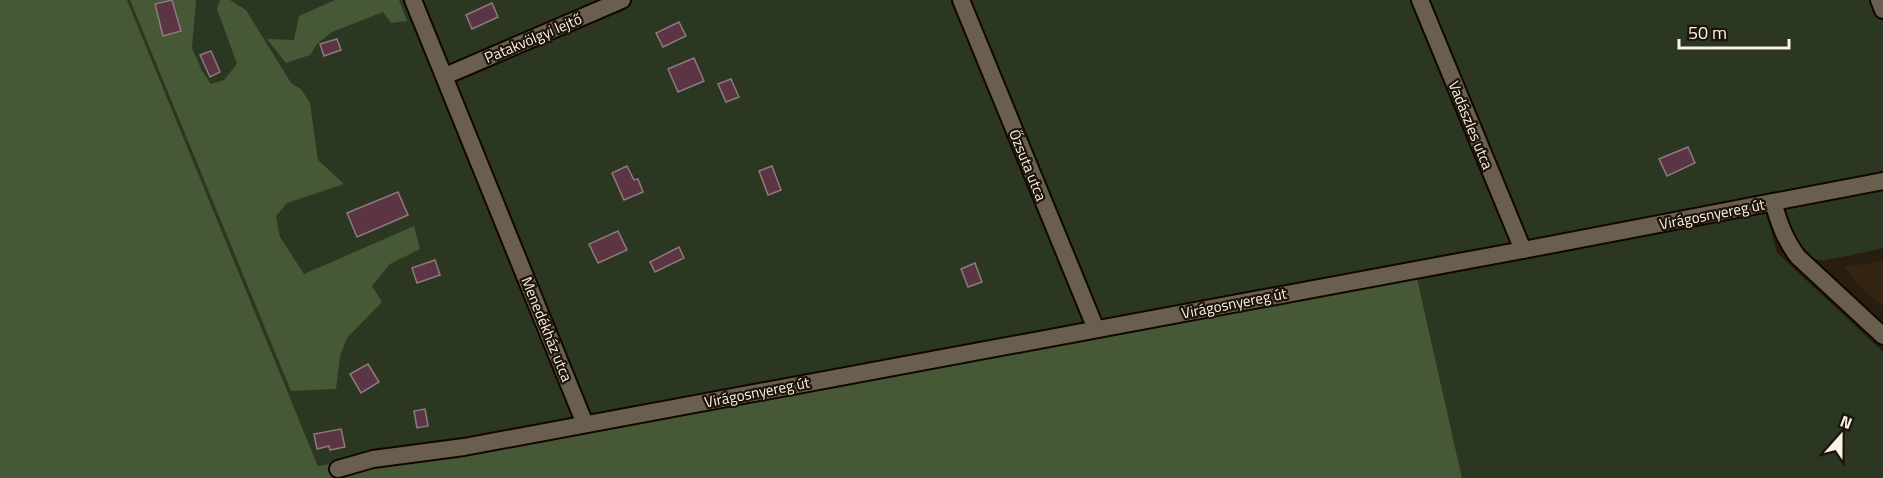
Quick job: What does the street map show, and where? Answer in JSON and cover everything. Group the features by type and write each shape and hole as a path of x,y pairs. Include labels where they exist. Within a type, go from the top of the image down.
{"street":[{"name":"Menedékház utca","path":"413,0 585,424"},
{"name":"Patakvölgyi lejtő","path":"445,76 621,0"},
{"name":"Őzsuta utca","path":"961,0 1096,329"},
{"name":"Vadászles utca","path":"1420,0 1523,250"},
{"path":"1879,0 1883,10"},
{"name":"Virágosnyereg út","path":"585,424 1883,181"},
{"path":"1773,202 1781,229 1798,256 1883,336"},
{"path":"338,469 374,459 464,447 585,424"}],"shaded area":[{"path":"1883,261 1883,307 1857,283 1844,267"}],"green space":[{"path":"0,0 127,0 318,466 1415,269 1462,478 0,478"},
{"path":"127,0 1883,0 1883,172 1761,195 1777,253 1883,352 1883,478 1462,478 1415,269 318,466"},
{"path":"130,0 196,0 192,48 202,71 211,84 224,80 237,64 217,9 220,0 230,0 246,10 291,83 301,89 310,103 318,160 344,184 287,203 276,216 280,237 304,274 414,226 420,249 390,264 372,286 382,302 347,338 340,356 336,389 291,391"},
{"path":"335,0 399,0 407,21 391,23 383,12 332,32 317,44 310,55 286,63 267,39 294,40 299,16"},
{"path":"1883,185 1883,248 1819,260 1812,258 1800,248 1783,214 1787,207"}],"building":[{"path":"172,0 181,31 163,36 155,4"},
{"path":"492,3 498,17 472,29 466,15"},
{"path":"679,22 686,36 663,47 656,33"},
{"path":"337,39 341,50 324,56 320,44"},
{"path":"211,51 220,72 210,77 200,55"},
{"path":"694,58 704,81 678,92 668,69"},
{"path":"731,79 739,97 726,102 718,84"},
{"path":"1688,147 1695,163 1667,176 1659,159"},
{"path":"627,166 634,180 638,179 643,192 624,200 612,173"},
{"path":"772,166 781,190 768,195 759,171"},
{"path":"398,192 408,215 357,237 347,213"},
{"path":"618,231 627,250 598,263 589,244"},
{"path":"679,247 684,258 655,272 650,262"},
{"path":"435,260 440,275 417,283 412,268"},
{"path":"975,263 982,282 968,287 961,269"},
{"path":"368,364 379,382 361,393 350,374"},
{"path":"425,409 428,426 417,428 414,411"},
{"path":"341,429 345,447 330,450 329,446 317,449 314,434"}]}
